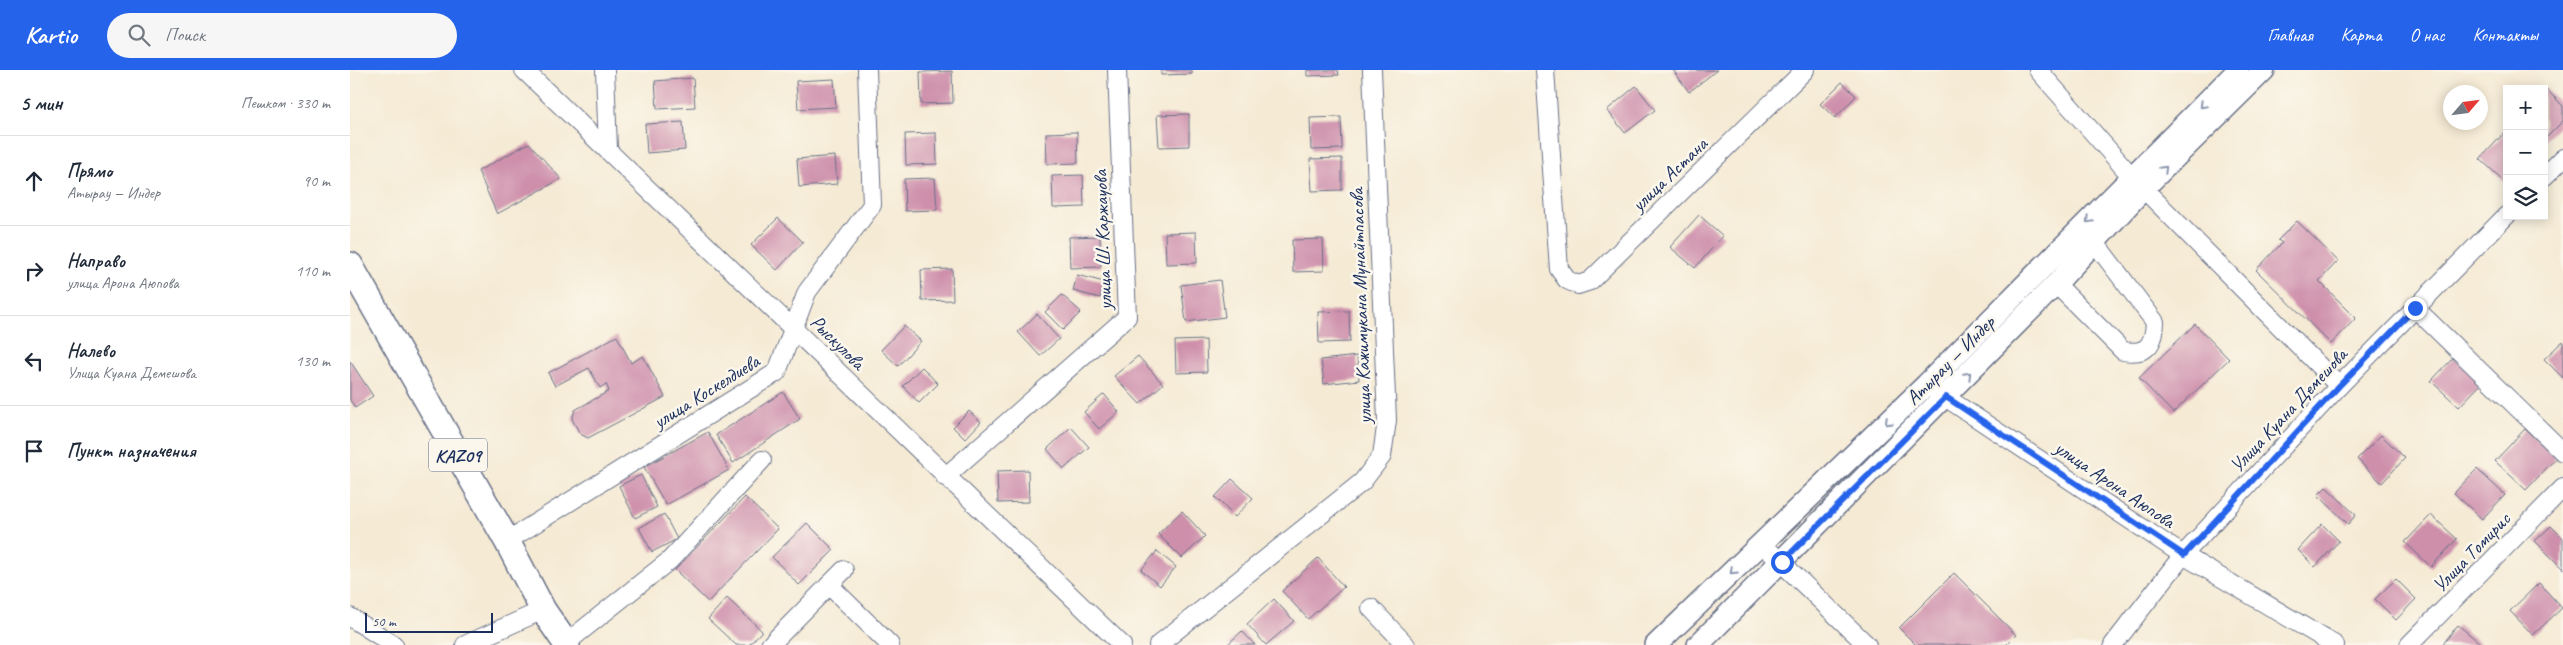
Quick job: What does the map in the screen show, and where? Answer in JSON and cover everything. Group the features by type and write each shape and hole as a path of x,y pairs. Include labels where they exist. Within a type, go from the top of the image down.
{"highway":[{"name":"KAZ09","path":"350,266 507,542 543,610 566,644"}],"main road":[{"name":"Атырау — Индер","path":"1698,645 2096,244 2138,183 2238,70"},
{"name":"Атырау — Индер","path":"1656,645 1926,384 2138,183 2264,70"}],"street":[{"name":"Рыскулова","path":"524,70 793,327 945,477 1122,645"},
{"path":"605,70 608,150"},
{"name":"улица Коскелдиева","path":"507,542 777,372 807,292 872,205 867,70"},
{"name":"улица Ш. Каржауова","path":"945,477 1127,317 1117,70"},
{"name":"улица Кажимукана Мунайтпасова","path":"1158,645 1362,482 1382,456 1387,420 1372,70"},
{"name":"улица Астана","path":"1546,70 1559,269 1567,280 1578,285 1590,281 1805,70"},
{"path":"2038,70 2138,183 2339,386"},
{"path":"2546,175 2563,158"},
{"name":"Улица Куана Демешова","path":"2113,645 2184,555 2339,386 2503,219"},
{"path":"2056,284 2123,351 2135,353 2147,347 2154,338 2155,322 2096,244"},
{"path":"2415,308 2563,452"},
{"name":"улица Арона Аюпова","path":"1926,384 2184,555 2335,645"},
{"path":"566,644 670,560 762,460"},
{"name":"Улица Томирис","path":"2409,645 2563,488"},
{"path":"1762,542 1867,645"},
{"path":"770,645 844,570"},
{"path":"829,585 890,645"},
{"path":"1371,608 1406,645"},
{"path":"465,645 543,610"},
{"path":"350,616 394,645"}],"building":[{"path":"1161,70 1192,70 1192,74 1161,75"},
{"path":"1307,70 1338,70 1339,75 1307,76"},
{"path":"1673,70 1717,70 1689,92"},
{"path":"952,71 953,103 921,104 920,72"},
{"path":"693,78 695,107 657,109 655,81"},
{"path":"834,79 836,107 798,109 796,81"},
{"path":"1842,82 1856,96 1835,118 1820,104"},
{"path":"1636,86 1655,110 1625,133 1607,110"},
{"path":"2548,91 2563,106 2563,121 2548,136"},
{"path":"1189,114 1189,146 1159,147 1157,115"},
{"path":"1341,117 1342,149 1311,150 1310,118"},
{"path":"683,122 685,150 647,153 645,124"},
{"path":"1077,132 1078,163 1047,164 1046,133"},
{"path":"936,133 937,164 906,165 905,134"},
{"path":"2503,134 2503,180 2480,159"},
{"path":"529,143 561,179 497,214 478,171"},
{"path":"835,156 837,184 799,187 797,159"},
{"path":"1342,158 1342,190 1312,191 1310,159"},
{"path":"1083,175 1084,207 1053,208 1052,176"},
{"path":"935,178 937,210 905,211 904,179"},
{"path":"1699,215 1723,236 1695,268 1670,247"},
{"path":"778,218 803,242 777,270 751,245"},
{"path":"2297,221 2338,261 2319,281 2356,318 2331,344 2256,270 2282,243 2278,240"},
{"path":"1196,232 1197,263 1166,264 1165,233"},
{"path":"1100,236 1101,267 1070,268 1069,237"},
{"path":"1323,239 1324,271 1293,272 1292,240"},
{"path":"952,269 953,300 922,301 921,270"},
{"path":"1077,275 1104,282 1100,298 1073,291"},
{"path":"1220,280 1225,317 1186,322 1181,285"},
{"path":"1062,295 1081,312 1063,330 1045,312"},
{"path":"1349,311 1350,342 1319,343 1318,312"},
{"path":"1037,314 1059,339 1040,356 1018,332"},
{"path":"2195,324 2229,359 2173,413 2139,378"},
{"path":"904,326 921,341 898,366 881,350"},
{"path":"617,336 631,363 643,356 665,397 588,438 580,434 572,419 575,410 609,391 606,384 600,388 589,368 555,386 548,373"},
{"path":"1206,340 1207,372 1176,373 1175,341"},
{"path":"2563,341 2563,378 2544,359"},
{"path":"1138,356 1163,384 1140,404 1114,376"},
{"path":"1357,356 1359,380 1324,384 1321,360"},
{"path":"2454,357 2482,383 2459,407 2431,381"},
{"path":"350,361 373,396 355,408 350,400"},
{"path":"922,367 938,384 919,403 903,386"},
{"path":"783,392 800,419 733,463 716,435"},
{"path":"1104,394 1119,412 1099,429 1084,412"},
{"path":"969,411 981,422 965,439 953,427"},
{"path":"1071,427 1089,447 1064,469 1047,449"},
{"path":"2525,429 2556,458 2526,490 2495,461"},
{"path":"708,432 729,470 666,505 644,467"},
{"path":"2381,435 2405,458 2382,483 2357,459"},
{"path":"2477,469 2505,495 2482,519 2454,493"},
{"path":"1028,470 1029,502 998,503 997,471"},
{"path":"641,475 657,507 635,518 619,486"},
{"path":"1232,479 1253,498 1235,517 1215,497"},
{"path":"2326,487 2356,515 2348,524 2318,495"},
{"path":"745,497 778,529 708,602 675,570"},
{"path":"1182,511 1205,536 1182,558 1158,534"},
{"path":"664,514 677,539 652,552 639,528"},
{"path":"2431,515 2457,539 2431,567 2405,542"},
{"path":"807,523 834,550 799,585 772,557"},
{"path":"2322,524 2339,541 2315,567 2298,550"},
{"path":"2551,526 2563,538 2563,569 2535,541"},
{"path":"1157,551 1176,567 1160,586 1141,570"},
{"path":"1318,558 1344,587 1308,619 1282,591"},
{"path":"1954,573 2016,635 2006,645 1916,645 1899,628"},
{"path":"2396,579 2416,599 2396,620 2375,599"},
{"path":"2539,583 2562,608 2533,635 2510,611"},
{"path":"727,598 762,631 749,645 736,645 708,619"},
{"path":"1274,599 1294,621 1266,645 1247,624"},
{"path":"2458,625 2480,643 2479,645 2442,645"},
{"path":"1242,631 1255,645 1227,645"}],"route":[{"path":"1782,562 1946,397 2184,555 2339,386 2415,308"}]}
